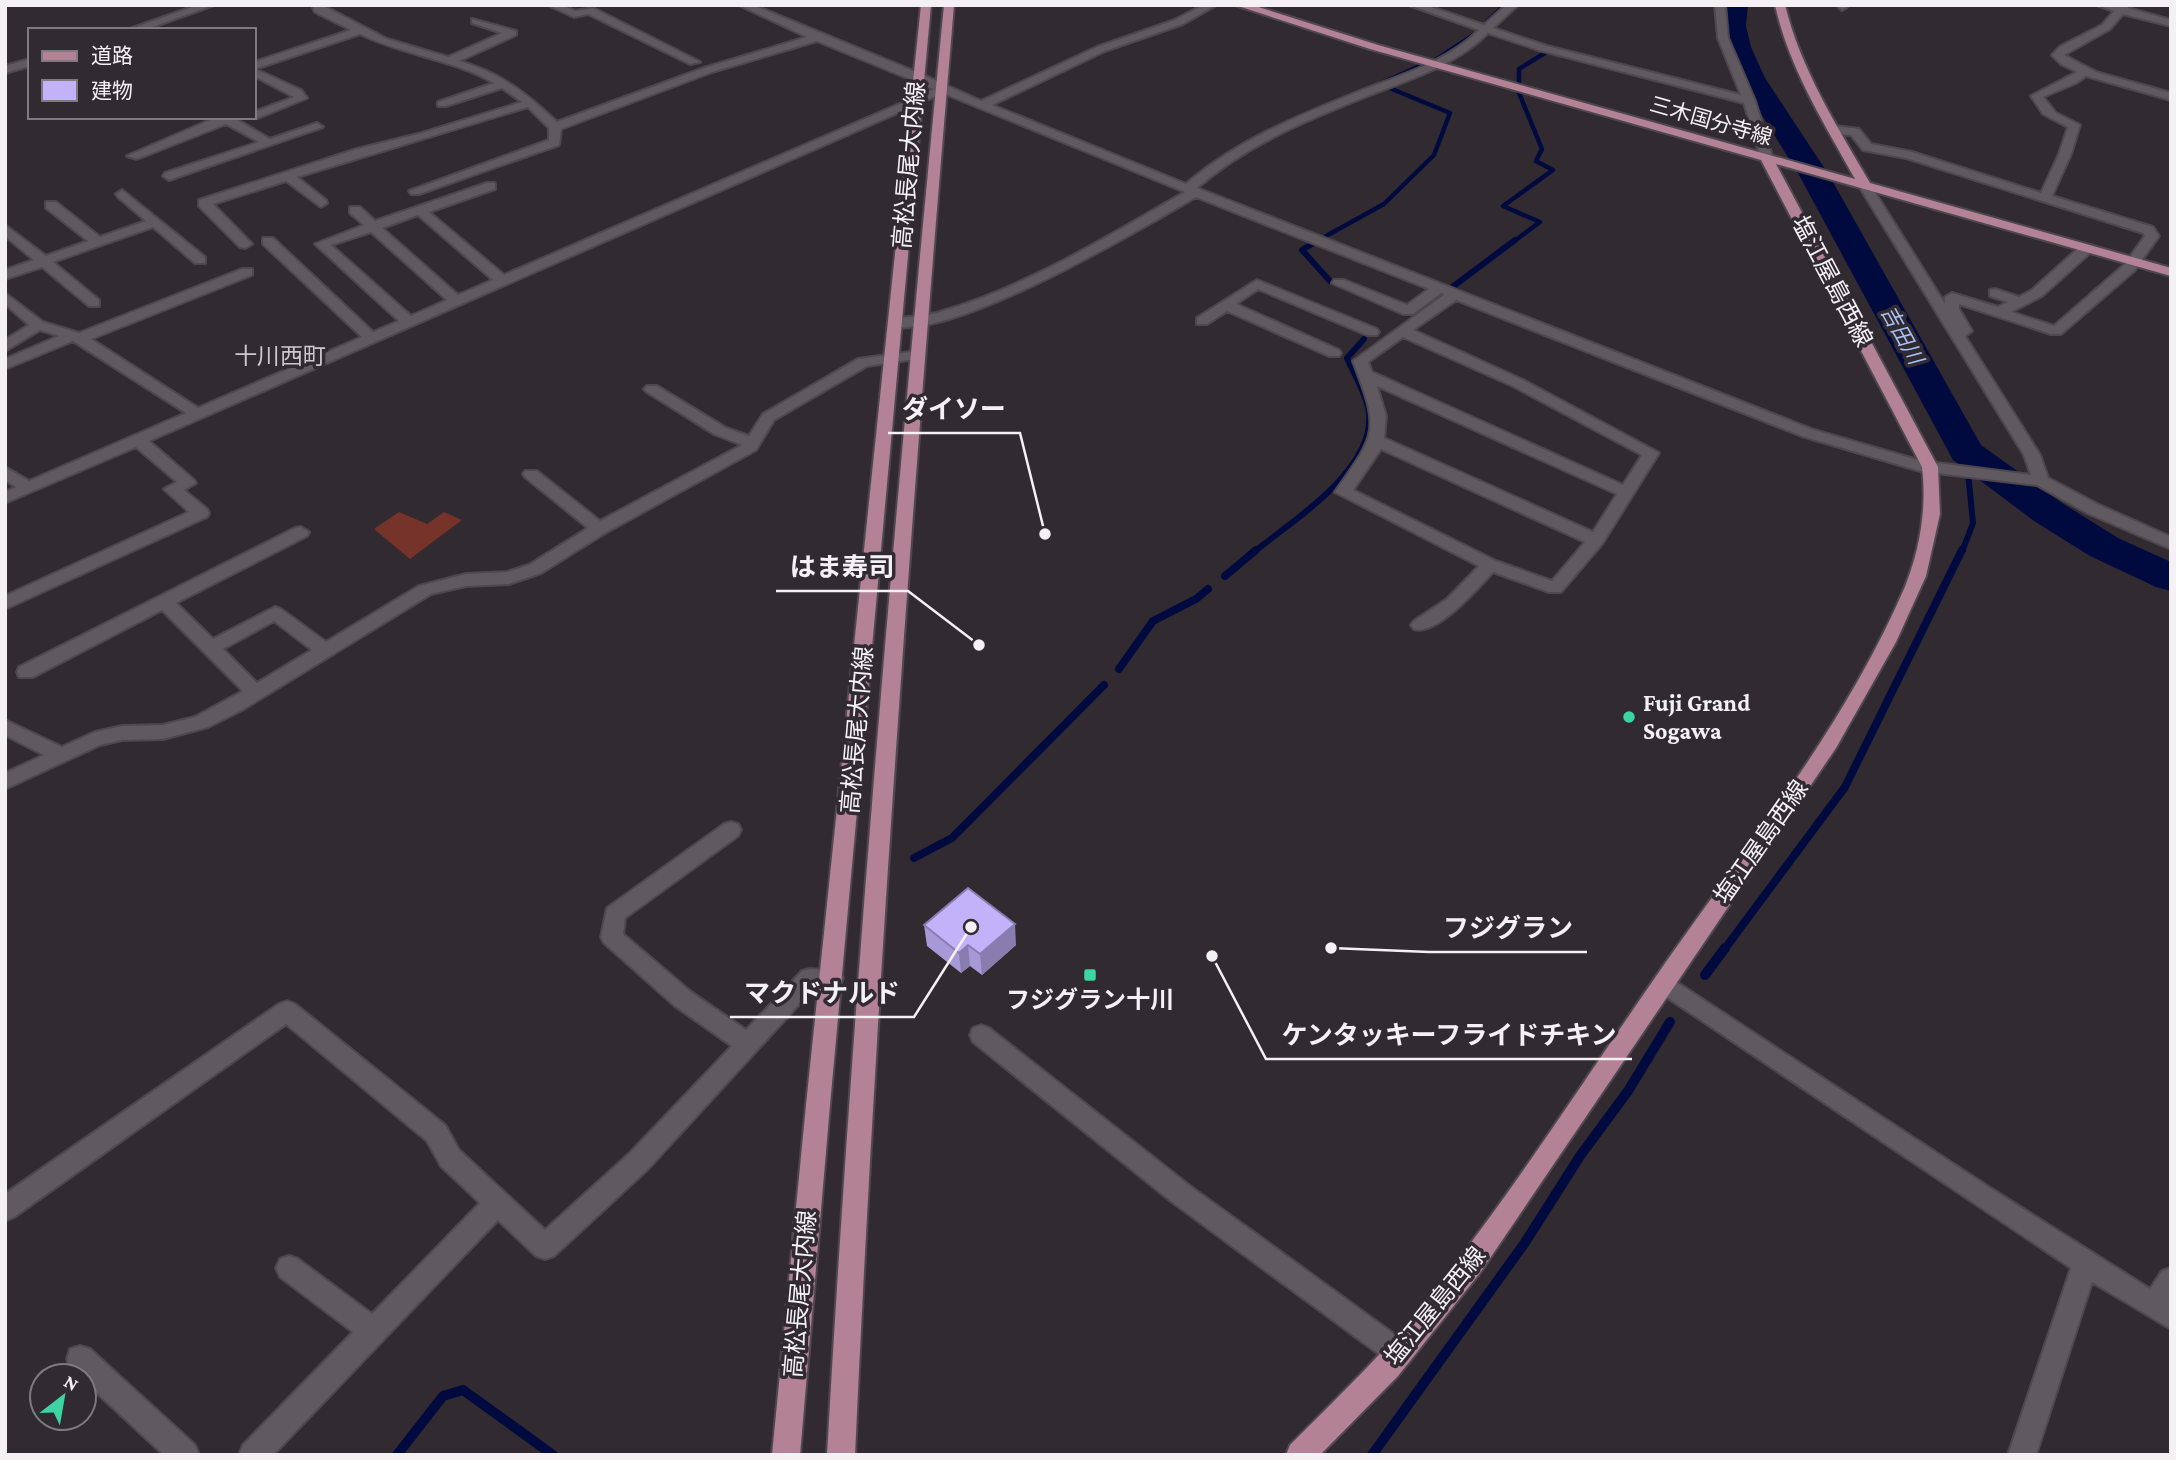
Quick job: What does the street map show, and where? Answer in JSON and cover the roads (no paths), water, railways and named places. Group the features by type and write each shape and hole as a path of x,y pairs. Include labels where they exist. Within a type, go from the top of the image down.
{"main road":[{"name":"高松長尾大内線","path":"841,1455 905,356 895,323 926,5"},
{"name":"高松長尾大内線","path":"786,1455 802,1264 832,978 905,356 920,322 949,5"},
{"name":"三木国分寺線","path":"1240,5 1435,64 2171,272"},
{"path":"1780,5 1790,42 1862,185"},
{"name":"塩江屋島西線","path":"1300,1455 1400,1354 1488,1241 1812,766 1877,662 1912,588 1927,544 1933,482 1939,468 1770,160"}],"street":[{"path":"138,28 209,5"},
{"path":"317,5 320,10 383,41 479,70 503,83 530,103 555,127 555,142 415,191"},
{"path":"553,5 575,15 589,10 694,62"},
{"path":"744,5 917,76 941,90 1040,127 1191,191 1817,437 1883,457 1939,468 2035,480 2171,544"},
{"path":"981,106 1101,49 1179,22 1211,5"},
{"path":"1414,5 1485,30 1749,101"},
{"path":"895,323 920,322 960,312 1078,260 1191,191 1208,170 1266,137 1460,52 1513,5"},
{"path":"1720,5 1723,38 1770,160"},
{"path":"2102,5 2122,8 2171,23"},
{"path":"2122,8 2106,27 2065,48 2058,55 2061,61 2171,97"},
{"path":"449,61 512,33 476,21"},
{"path":"256,65 361,30"},
{"path":"555,127 708,70 817,37"},
{"path":"5,70 28,63"},
{"path":"2045,198 2065,154 2074,125 2051,116 2037,96 2072,81 2085,71"},
{"path":"256,73 297,92 301,98 256,115"},
{"path":"442,104 503,83"},
{"path":"5,498 941,90"},
{"path":"245,244 204,203 530,103"},
{"path":"133,156 228,120 269,143"},
{"path":"169,176 317,127"},
{"path":"1835,130 1855,132 1867,147 1889,150 2148,230 2152,236 2129,268 2056,331 1952,297 1952,309 1965,331 1957,334"},
{"path":"288,176 321,203"},
{"path":"1862,185 2032,454 2035,480"},
{"path":"408,321 322,244 491,186"},
{"path":"122,194 200,260"},
{"path":"51,205 98,242"},
{"path":"355,210 456,300"},
{"path":"419,211 502,281"},
{"path":"5,275 155,222"},
{"path":"5,229 94,303"},
{"path":"268,241 371,338"},
{"path":"1999,312 2037,293 2087,248"},
{"path":"5,365 247,272"},
{"path":"1334,353 1343,320 1339,283"},
{"path":"1202,321 1256,284 1372,332"},
{"path":"1226,305 1343,320 1408,311 1438,288"},
{"path":"1995,293 2020,302"},
{"path":"1402,331 1518,383 1651,453 1597,540 1555,588 1490,565 1343,492 1365,465 1377,441 1380,421 1376,401 1360,361 1402,331 1455,294"},
{"path":"5,297 38,325 76,337 197,414"},
{"path":"5,347 38,325"},
{"path":"5,782 95,739 122,733 163,732 201,722 425,590 466,580 509,578 534,569 599,529 750,447 768,417 781,408 863,362 905,356"},
{"path":"1366,375 1628,493"},
{"path":"652,389 720,431 752,443"},
{"path":"5,603 201,513 172,489 188,483 138,440"},
{"path":"1377,441 1597,540"},
{"path":"5,472 28,488"},
{"path":"530,474 599,529"},
{"path":"26,672 301,532"},
{"path":"1420,625 1453,603 1490,565"},
{"path":"164,602 255,692"},
{"path":"211,648 275,612 324,650"},
{"path":"5,727 60,754"},
{"path":"731,830 615,914 611,937 683,999 748,1044"},
{"path":"5,1209 287,1011 436,1133 450,1158 544,1247 639,1161 810,978 832,978"},
{"path":"1664,983 2085,1265 2162,1311 2171,1280"},
{"path":"981,1035 1181,1194 1400,1354"},
{"path":"253,1455 497,1203"},
{"path":"2022,1455 2085,1265"},
{"path":"289,1268 373,1331"},
{"path":"80,1359 185,1455"}],"waterway":[{"path":"1487,22 1505,5"},
{"name":"吉田川","path":"1736,5 1733,26 1738,47 1752,78 1814,175 1966,452 2048,512 2104,547 2171,578"},
{"path":"1437,59 1475,34"},
{"path":"1519,84 1519,69 1548,51"},
{"path":"1379,84 1420,66"},
{"path":"1326,236 1384,204 1434,155 1450,113 1387,87"},
{"path":"1513,242 1540,222 1503,206 1553,170 1536,161 1542,149 1519,93"},
{"path":"1459,292 1451,288 1515,240"},
{"path":"1312,244 1302,250 1330,281"},
{"path":"1254,552 1328,492 1346,474 1359,454 1367,434 1369,413 1363,392 1347,358 1364,339"},
{"path":"1962,552 1973,523 1966,452"},
{"path":"1225,576 1256,550"},
{"path":"1724,950 1845,787 1962,550"},
{"path":"1119,669 1153,621 1196,599 1208,589"},
{"path":"914,858 952,838 1104,685"},
{"path":"1705,975 1725,948"},
{"path":"1372,1455 1524,1244 1580,1156 1628,1091 1670,1022"},
{"path":"397,1455 443,1396 463,1390 553,1455"}],"place":[{"name":"ダイソー","path":"1045,534"},
{"name":"はま寿司","path":"979,645"},
{"name":"Fuji Grand Sogawa","path":"1629,717"},
{"name":"マクドナルド","path":"971,927"},
{"name":"フジグラン","path":"1331,948"},
{"name":"ケンタッキーフライドチキン","path":"1212,956"},
{"name":"フジグラン十川","path":"1090,975"}],"district":[{"name":"十川西町","path":"280,356"}]}
